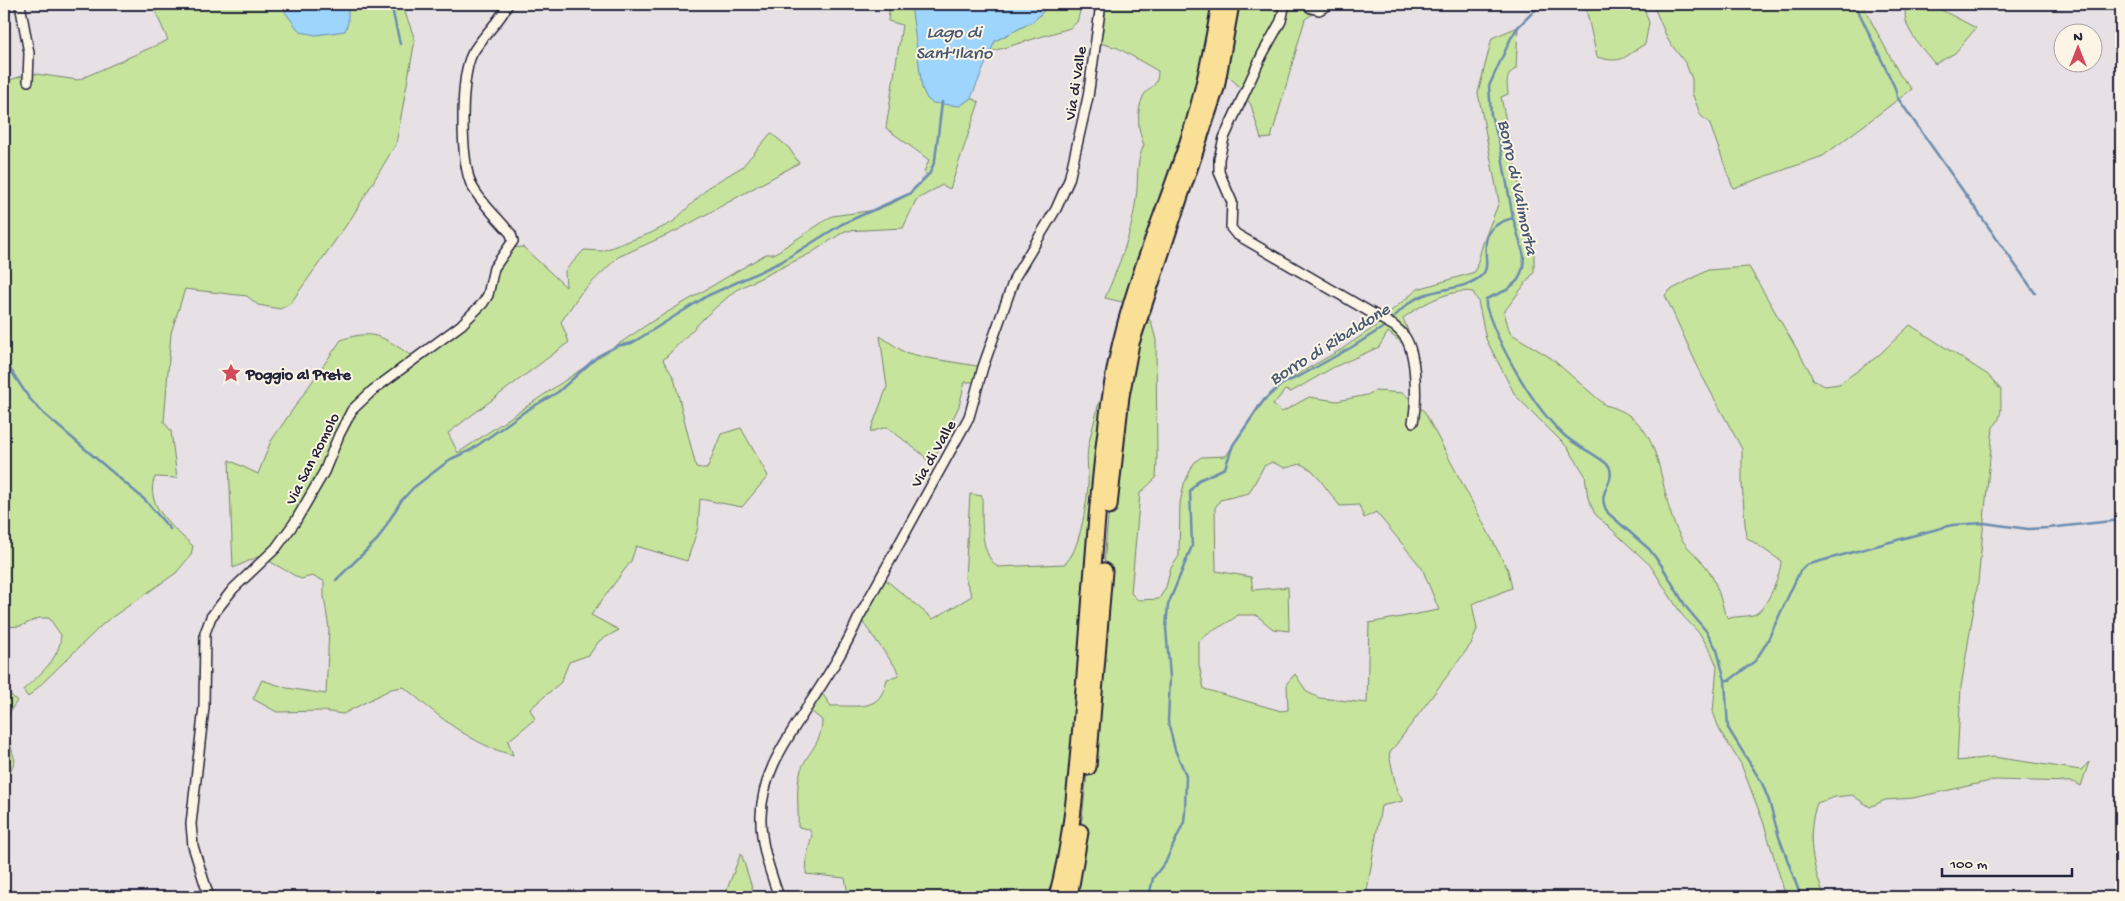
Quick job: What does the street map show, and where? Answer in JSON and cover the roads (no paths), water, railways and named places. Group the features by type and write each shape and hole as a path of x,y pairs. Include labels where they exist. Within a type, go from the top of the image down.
{"highway":[{"path":"1057,897 1073,816 1106,428 1116,364 1139,278 1188,142 1206,84 1220,4"},
{"path":"1069,897 1082,819 1094,710 1106,539 1127,364 1147,290 1216,88 1231,4"}],"street":[{"path":"20,4 29,54 28,81"},
{"name":"Via San Romolo","path":"209,897 193,846 191,824 204,707 205,633 212,617 233,589 276,548 295,522 324,472 352,410 373,390 461,325 483,303 488,295 494,268 513,241 511,234 473,187 466,169 463,133 467,69 472,54 508,4"},
{"name":"Via di Valle","path":"779,897 762,841 761,816 764,785 778,752 847,644 859,617 970,417 984,365 1016,277 1056,209 1069,180 1088,97 1101,4"},
{"path":"1285,4 1281,20 1236,111 1221,152 1219,172 1232,202 1231,228 1236,234 1389,322 1405,336 1413,360 1415,410 1413,422"},
{"path":"1306,4 1311,8 1319,10 1330,4"}],"water":[{"path":"288,4 348,4 348,23 345,31 316,35 300,32 285,12"},
{"name":"Lago di Sant'Ilario","path":"911,4 1050,4 1034,21 995,41 971,98 960,106 933,103 927,99 922,88"}],"waterway":[{"path":"391,4 400,44"},
{"name":"Borro di Valimorta","path":"1541,4 1518,27 1511,38 1489,86 1491,115 1500,145 1513,218 1524,256 1523,268 1518,280 1507,290 1486,299 1486,306 1499,339 1518,376 1541,410 1565,436 1609,466 1610,478 1603,499 1608,513 1649,549 1662,566 1686,607 1707,632 1717,650 1725,680 1728,728 1762,783 1801,897"},
{"path":"1855,4 1895,88 1897,97 2035,293"},
{"path":"336,580 378,539 401,501 413,488 451,459 471,450 524,412 558,392 598,356 617,346 632,343 707,296 781,262 842,224 909,194 930,173 935,160 942,102"},
{"name":"Borro di Ribaldone","path":"1390,321 1419,297 1469,283 1482,275 1486,262 1485,246 1491,230 1499,223 1513,218"},
{"name":"Borro di Ribaldone","path":"1149,897 1153,878 1166,861 1184,822 1186,775 1175,750 1168,721 1170,677 1166,628 1168,605 1192,546 1190,491 1199,480 1225,468 1233,445 1264,400 1282,384 1352,347 1387,325"},
{"path":"4,360 29,398 44,414 145,500 170,529"},
{"path":"1725,680 1730,680 1755,661 1766,644 1800,571 1806,565 1952,525 1984,523 2028,529 2121,520"}],"place":[{"name":"Poggio al Prete","path":"231,373"}]}
